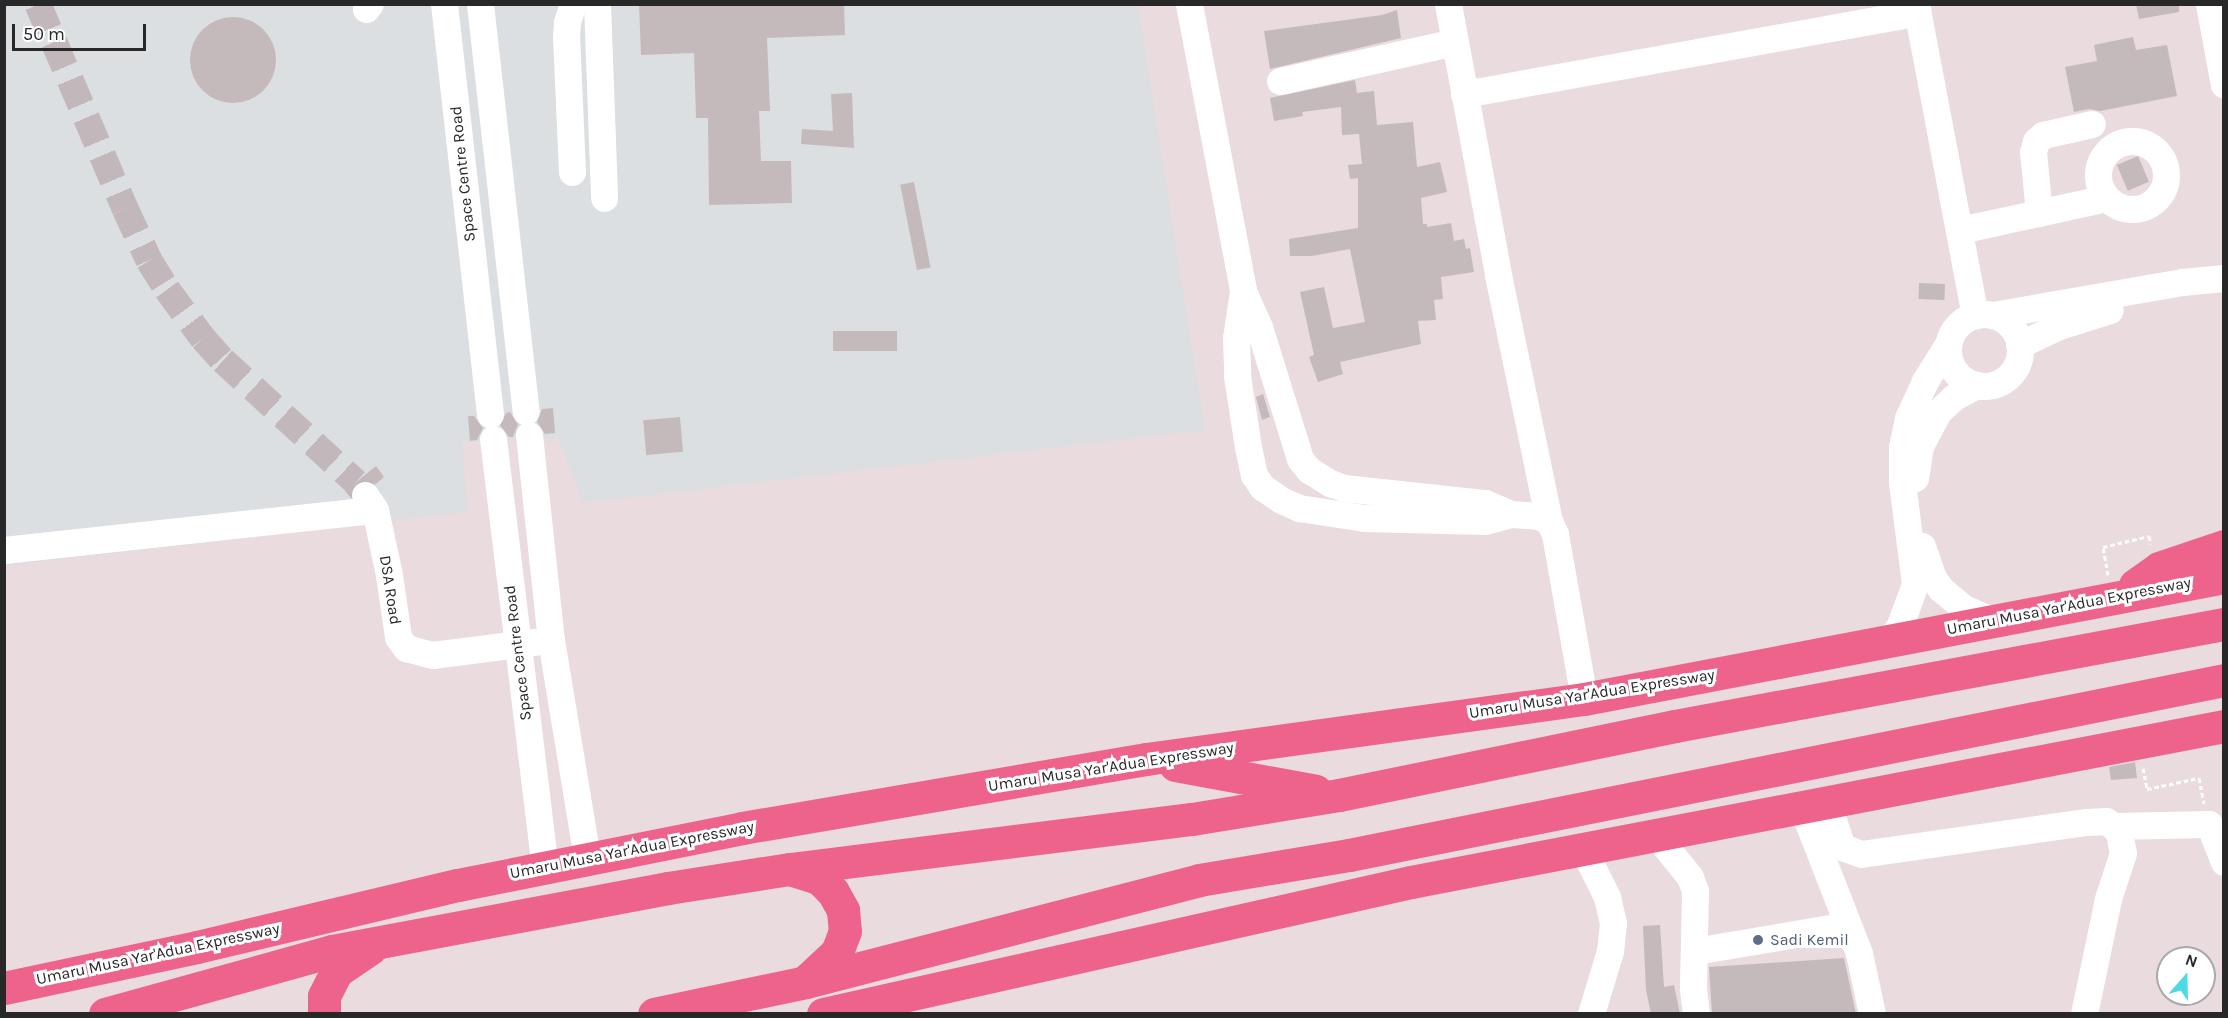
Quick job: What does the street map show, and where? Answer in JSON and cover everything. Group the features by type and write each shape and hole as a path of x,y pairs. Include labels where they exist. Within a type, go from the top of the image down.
{"highway":[{"path":"2119,597 2159,568 2223,546"},
{"name":"Umaru Musa Yar'Adua Expressway","path":"4,988 197,947 545,867 742,828 1146,759 1584,699 2223,577"},
{"path":"105,1014 332,951 668,888 790,868 1192,819 1339,795 1675,726 2223,624"},
{"path":"1675,726 1875,644"},
{"path":"654,1014 806,982 1199,880 1349,855 2223,680"},
{"path":"823,1014 1411,882 2223,726"},
{"path":"1146,759 1339,795"},
{"path":"1676,789 1881,791"},
{"path":"1194,930 1349,855"},
{"path":"790,868 820,879 833,892 843,910 845,931 837,952 806,982"},
{"path":"324,1014 324,996 337,971 378,943"}],"street":[{"name":"Space Centre Road","path":"444,4 491,427 545,867"},
{"path":"480,4 551,640 587,858"},
{"path":"572,172 566,37 567,22 573,4"},
{"path":"597,4 604,198"},
{"path":"1189,4 1243,291 1259,327 1300,459 1310,470 1330,483 1344,488 1485,503 1510,514 1538,516 1550,522"},
{"path":"1448,4 1550,522 1555,534 1584,699"},
{"path":"2209,4 2222,74"},
{"path":"1464,94 1917,8 1958,220 1984,315"},
{"path":"1280,81 1455,42"},
{"path":"2037,204 2033,152 2036,141 2043,135 2092,124"},
{"path":"1958,220 2103,190"},
{"path":"1875,644 1900,625 1915,584 1902,482 1902,447 1908,418 1924,381 1959,324 1984,315 2182,282 2223,278"},
{"path":"1243,291 1236,338 1237,376 1254,475 1262,487 1281,500 1299,508 1364,518 1485,521 1510,514"},
{"path":"2019,345 2059,326 2095,313 2182,297 2223,297"},
{"path":"1948,344 1948,357 1952,368 1960,378 1977,385 1993,385 2012,373 2018,362 2019,345 2013,328 1984,315"},
{"path":"1237,376 1271,369"},
{"path":"1977,385 1954,398 1938,412 1928,427 1915,463 1914,484 1923,553 1933,578 1941,589 1964,608 1993,621"},
{"path":"1248,447 1292,438"},
{"name":"DSA Road","path":"4,550 370,502 389,575 398,637 406,648 432,656 551,640"},
{"path":"1814,804 1842,847 1861,854 2087,822 2106,821 2114,826 2119,833 2123,853 2108,899 2084,1014"},
{"path":"1814,804 1848,925 1859,953 1872,1014"},
{"path":"2114,826 2216,822 2223,861"},
{"path":"1656,835 1690,877 1695,891 1693,989 1696,1014"},
{"path":"1583,849 1607,897 1613,923 1610,951 1590,1014"},
{"path":"1695,951 1848,925"}],"path":[{"path":"2103,547 2142,538"},
{"path":"2147,789 2199,778 2216,822"}],"shaded area":[{"path":"4,5 1138,5 1205,430 583,503 558,438 462,442 468,512 5,566"}],"building":[{"path":"639,4 844,4 845,35 767,38 770,111 759,111 761,161 791,161 792,203 709,205 708,118 696,118 694,53 641,55"},
{"path":"2136,4 2179,4 2179,12 2139,19"},
{"path":"1397,10 1401,38 1270,69 1264,31 1382,15"},
{"path":"233,17 257,24 269,36 276,60 269,84 257,96 233,103 209,96 197,84 190,60 197,36 209,24"},
{"path":"2133,37 2136,50 2167,45 2177,96 2100,111 2089,109 2074,112 2065,67 2097,61 2094,45"},
{"path":"1355,80 1357,93 1374,91 1377,125 1413,122 1417,167 1440,162 1447,192 1421,198 1423,224 1427,224 1427,227 1451,223 1454,241 1464,239 1466,249 1470,248 1474,272 1441,277 1443,299 1434,300 1436,320 1418,321 1421,344 1340,362 1343,374 1318,382 1309,357 1314,355 1300,292 1324,287 1333,328 1365,322 1350,249 1312,256 1290,256 1289,239 1358,228 1358,178 1350,179 1348,165 1362,164 1359,134 1342,135 1341,107 1302,112 1303,116 1274,121 1270,98"},
{"path":"852,93 854,148 801,144 802,129 833,131 831,94"},
{"path":"2138,156 2149,182 2128,191 2117,165"},
{"path":"914,182 931,267 917,270 900,185"},
{"path":"1919,283 1945,284 1944,300 1918,299"},
{"path":"833,331 897,331 897,351 833,351"},
{"path":"1263,394 1270,417 1262,420 1256,397"},
{"path":"553,408 555,433 545,434 537,422 542,409"},
{"path":"510,412 518,424 513,437 509,437 500,425 506,413"},
{"path":"468,416 474,416 483,428 477,440 470,441"},
{"path":"680,417 683,452 646,455 643,420"},
{"path":"376,466 384,477 376,484 365,479 357,482 351,488 349,496 345,491"},
{"path":"2135,762 2137,778 2111,780 2109,767"},
{"path":"1660,925 1664,987 1674,985 1680,1014 1651,1014 1646,990 1643,926"},
{"path":"1844,958 1856,1014 1712,1014 1709,967"}],"tunnel":[{"path":"38,4 125,208 149,260 167,289 203,338 223,360 356,482 365,493"}],"place":[{"name":"Sadi Kemil","path":"1758,940"}]}
